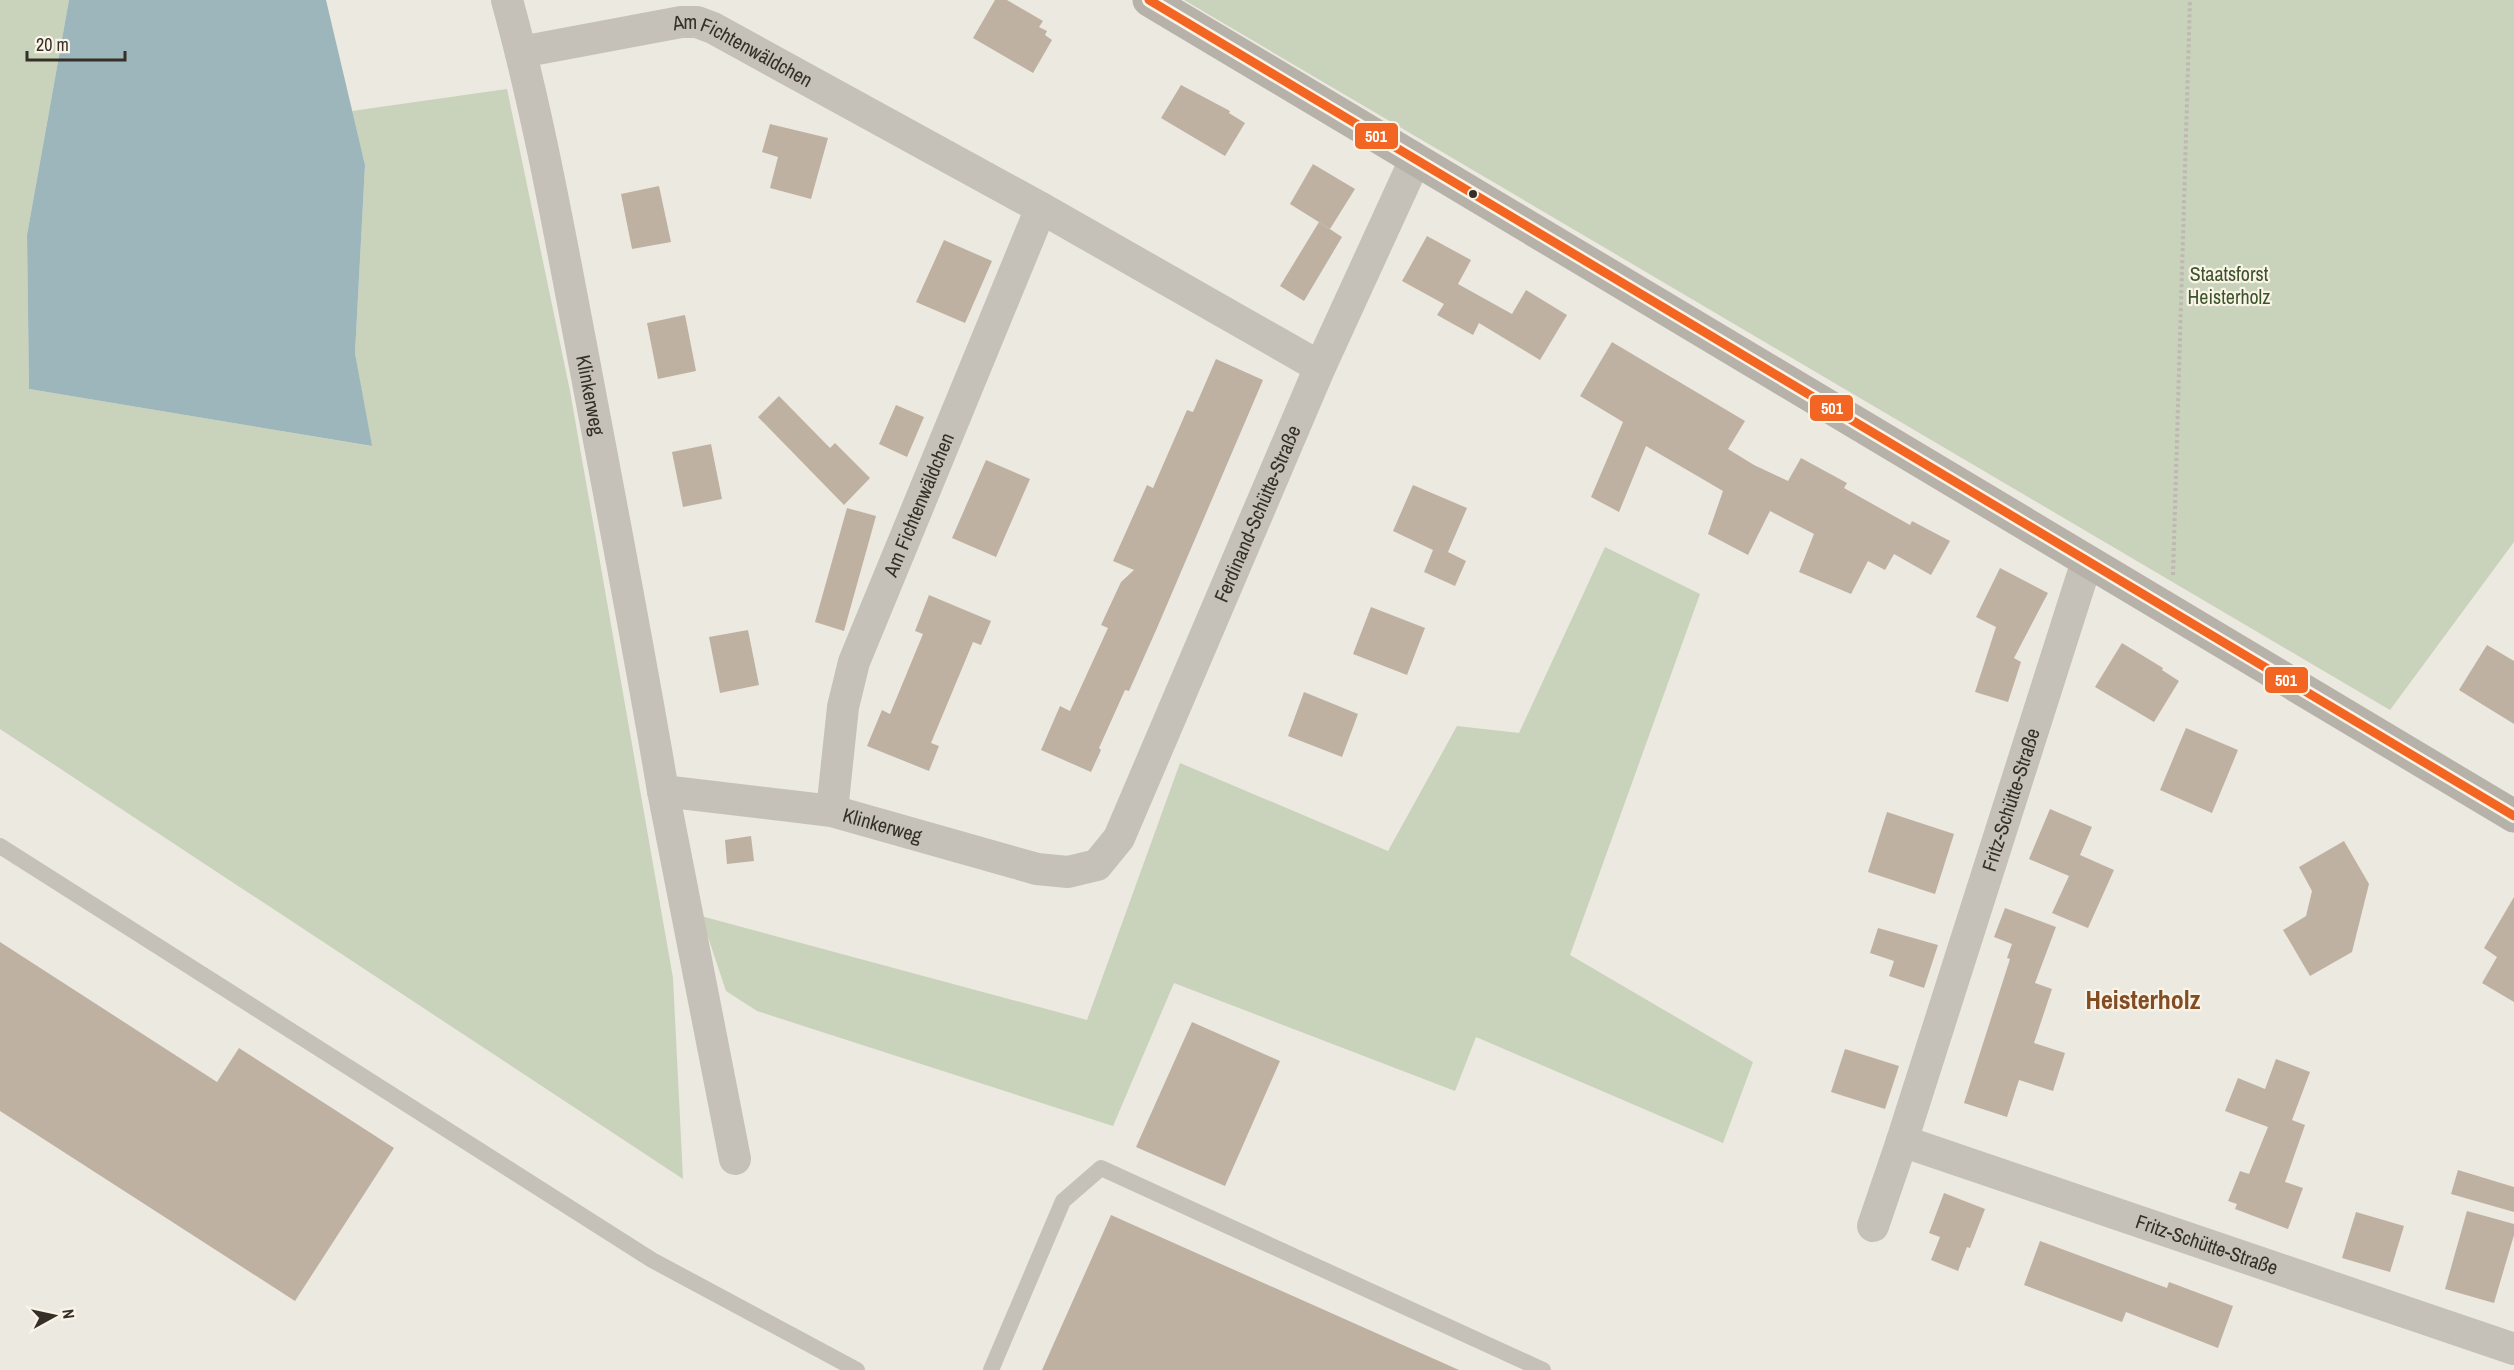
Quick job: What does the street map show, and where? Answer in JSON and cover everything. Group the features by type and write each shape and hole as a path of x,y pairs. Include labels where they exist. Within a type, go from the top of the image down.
{"street":[{"name":"Klinkerweg","path":"507,0 521,52 568,278 635,626 663,790 735,1159"},
{"path":"1149,0 2514,816"},
{"name":"Am Fichtenwäldchen","path":"521,52 681,22 697,22 724,34 1041,208 1320,367"},
{"name":"Ferdinand-Schütte-Straße","path":"1097,865 1119,838 1132,810 1320,367 1415,160"},
{"name":"Am Fichtenwäldchen","path":"832,811 843,707 854,662 1041,208"},
{"name":"Fritz-Schütte-Straße","path":"1873,1226 2087,561"},
{"name":"Klinkerweg","path":"663,790 832,811 1037,869 1068,872 1097,865"},
{"name":"Fritz-Schütte-Straße","path":"1902,1141 2514,1349"}],"lane":[{"path":"0,846 652,1260 857,1370"},
{"path":"991,1370 1063,1201 1101,1168 1543,1370"}],"path":[{"path":"2172,612 2190,0"}],"green space":[{"path":"0,0 69,0 27,235 29,389 371,446 355,353 365,165 352,111 507,89 570,391 673,978 683,1179 0,729"},
{"name":"Staatsforst Heisterholz","path":"1184,0 2514,0 2514,542 2390,710"},
{"path":"1605,547 1700,594 1570,955 1753,1062 1723,1143 1476,1037 1455,1091 1174,983 1113,1126 757,1011 726,991 701,916 1087,1020 1180,763 1388,851 1457,726 1519,733"}],"water":[{"path":"69,0 326,0 365,165 355,353 372,446 29,389 27,235"}],"building":[{"path":"995,0 1007,0 1043,21 1039,27 1047,31 1045,35 1052,40 1033,73 973,38"},
{"path":"1181,85 1230,111 1229,113 1245,123 1225,156 1161,118"},
{"path":"770,124 828,138 811,199 770,188 778,157 762,152"},
{"path":"1313,164 1355,189 1330,229 1290,204"},
{"path":"659,186 671,242 632,249 621,194"},
{"path":"1319,222 1342,237 1304,301 1280,286"},
{"path":"1427,236 1471,260 1458,284 1512,314 1526,290 1567,315 1540,360 1479,323 1473,335 1437,315 1444,304 1402,281"},
{"path":"944,240 992,261 965,323 916,302"},
{"path":"685,315 696,371 658,379 647,323"},
{"path":"1612,342 1745,421 1728,449 1754,465 1788,481 1801,458 1847,483 1844,488 1910,525 1912,521 1950,541 1931,575 1894,554 1885,570 1868,561 1851,594 1799,572 1814,534 1770,511 1748,555 1708,534 1723,491 1646,446 1619,512 1591,497 1623,422 1580,396"},
{"path":"1216,359 1263,380 1157,628 1129,691 1125,690 1099,748 1101,750 1091,772 1041,750 1060,706 1070,711 1108,628 1101,625 1121,582 1134,570 1113,561 1147,485 1153,488 1187,410 1193,412"},
{"path":"779,396 830,448 835,443 870,478 844,505 758,417"},
{"path":"896,405 924,417 907,457 879,444"},
{"path":"711,444 722,499 683,507 672,452"},
{"path":"986,460 1030,479 996,557 952,538"},
{"path":"1413,485 1467,508 1448,552 1466,561 1455,586 1424,572 1433,550 1393,531"},
{"path":"847,508 876,516 844,631 815,622"},
{"path":"2000,568 2048,593 2014,658 2021,662 2008,702 1975,692 1996,627 1976,617"},
{"path":"929,595 991,621 981,645 973,642 931,743 939,746 929,771 867,746 882,710 890,714 923,634 915,631"},
{"path":"1371,607 1425,628 1407,675 1353,654"},
{"path":"748,630 759,685 720,693 709,637"},
{"path":"2122,643 2163,668 2162,670 2179,681 2154,722 2095,687"},
{"path":"2487,645 2514,661 2514,724 2459,690"},
{"path":"1304,692 1358,714 1342,757 1288,736"},
{"path":"2186,728 2238,750 2212,813 2160,790"},
{"path":"2050,809 2092,827 2080,855 2114,870 2088,928 2052,913 2069,876 2029,859"},
{"path":"1887,812 1954,834 1935,894 1868,872"},
{"path":"751,836 754,861 727,864 725,840"},
{"path":"2344,841 2369,884 2352,952 2310,976 2283,930 2306,916 2312,891 2299,867"},
{"path":"2514,897 2514,1002 2482,983 2497,957 2484,948"},
{"path":"2005,908 2056,927 2035,983 2052,989 2034,1043 2065,1053 2053,1091 2019,1080 2007,1117 1964,1103 2010,959 2007,958 2012,944 1994,937"},
{"path":"1878,928 1938,945 1924,988 1889,976 1894,961 1870,953"},
{"path":"0,942 217,1082 239,1048 394,1148 295,1301 0,1111"},
{"path":"1192,1022 1280,1061 1225,1186 1136,1147"},
{"path":"1845,1049 1899,1066 1885,1109 1831,1092"},
{"path":"2276,1059 2310,1072 2292,1120 2305,1125 2285,1182 2303,1188 2288,1229 2235,1209 2237,1204 2228,1201 2240,1171 2249,1174 2268,1127 2225,1111 2238,1078 2265,1089"},
{"path":"2458,1170 2514,1187 2514,1212 2451,1194"},
{"path":"1944,1193 1985,1209 1970,1248 1967,1247 1958,1271 1931,1260 1940,1237 1929,1233"},
{"path":"2467,1211 2514,1224 2514,1235 2494,1303 2445,1289"},
{"path":"2356,1212 2404,1226 2390,1272 2342,1258"},
{"path":"1111,1215 1459,1370 1042,1370"},
{"path":"2040,1241 2167,1288 2169,1282 2233,1306 2218,1348 2126,1312 2122,1322 2024,1285"}],"transit line":[{"name":"501","path":"1149,0 2514,816"}],"district":[{"name":"Heisterholz","path":"2143,1000"}]}
